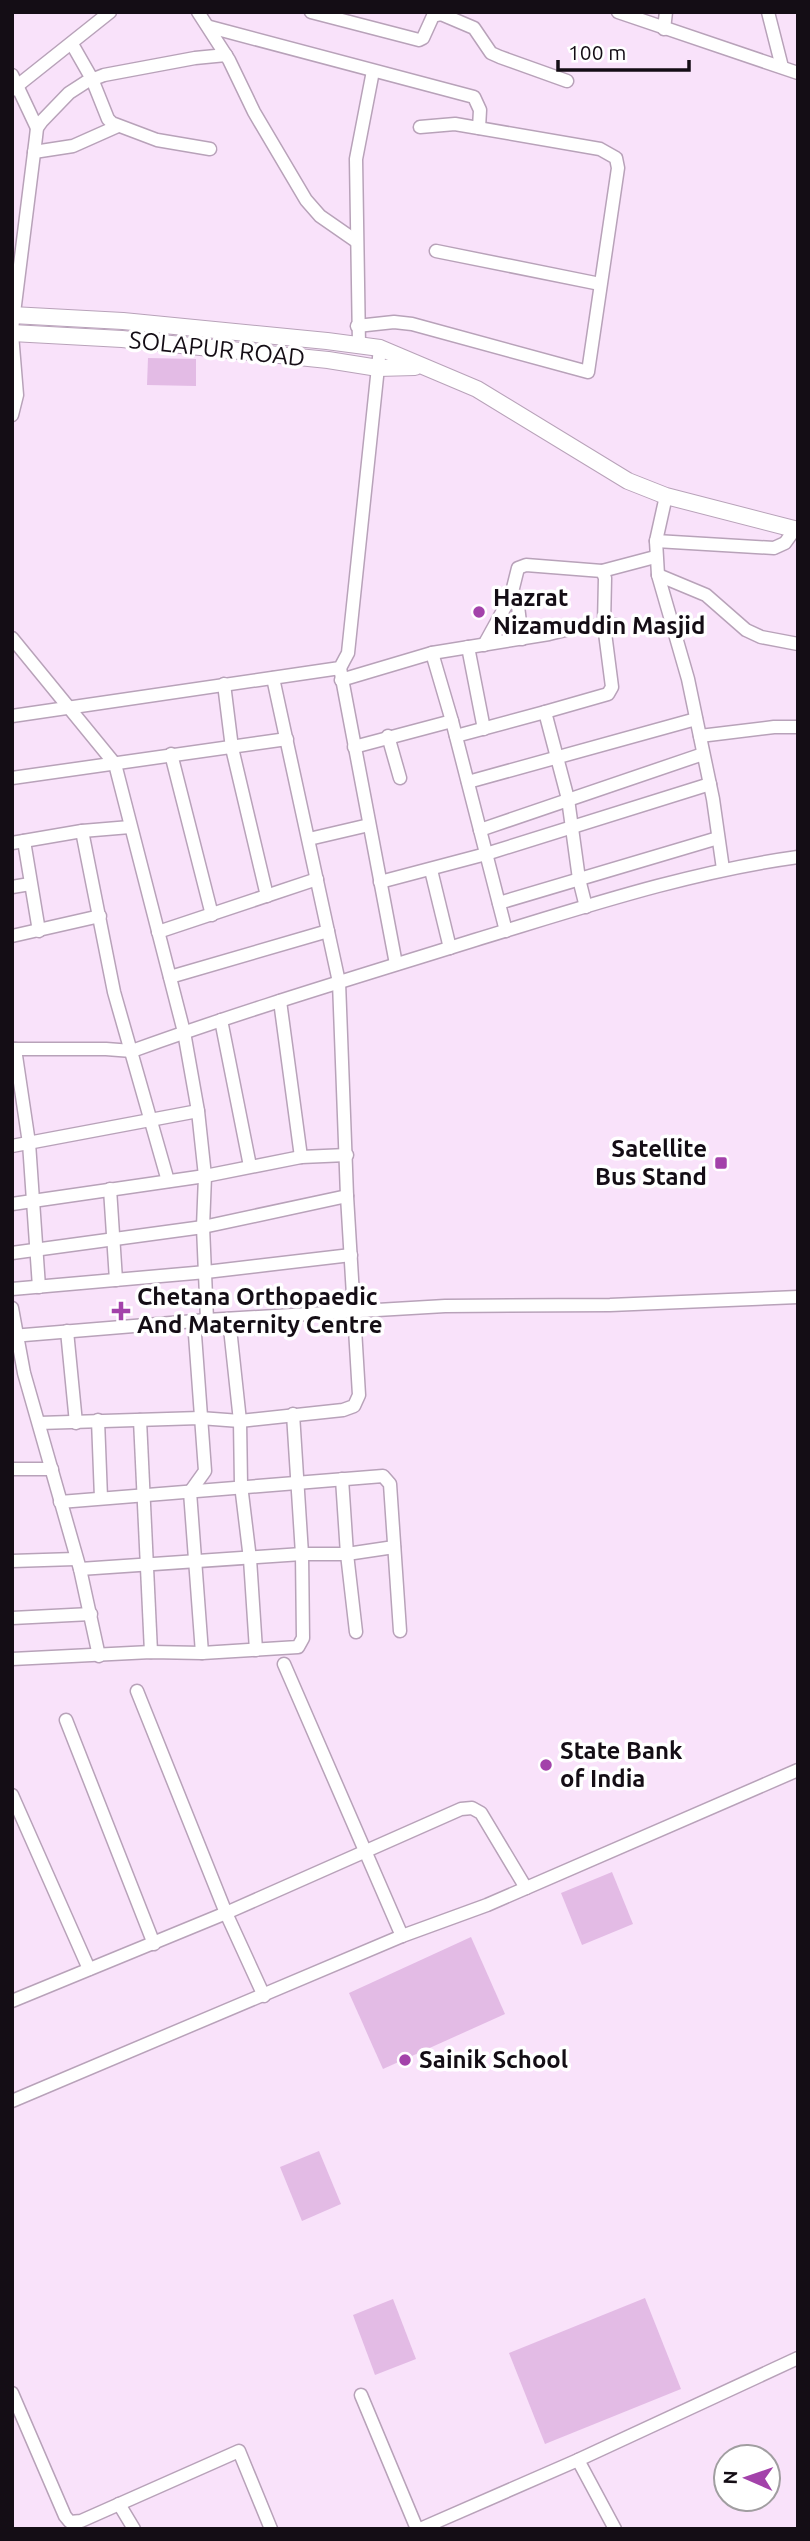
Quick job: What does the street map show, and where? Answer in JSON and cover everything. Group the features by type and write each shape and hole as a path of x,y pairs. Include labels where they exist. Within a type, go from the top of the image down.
{"main road":[{"name":"SOLAPUR ROAD","path":"12,315 123,321 380,348 478,389 628,481 666,496 796,530"},
{"name":"SOLAPUR ROAD","path":"12,332 122,339 328,360 377,368 421,367"}],"street":[{"path":"12,415 17,395 12,315 37,128 14,84 72,44 110,12"},
{"path":"198,12 210,27 254,111 306,200 320,216 356,242"},
{"path":"311,12 419,40 423,38 433,16 441,14 474,28 491,52 500,57 567,81"},
{"path":"618,12 798,73"},
{"path":"664,29 666,12"},
{"path":"768,12 782,67"},
{"path":"210,27 474,97 480,110 479,128"},
{"path":"72,44 92,79 108,120 157,140 210,149"},
{"path":"37,128 69,93 92,79 195,58 226,55"},
{"path":"359,345 356,159 373,71"},
{"path":"357,326 385,322 412,324 588,372 618,168 615,158 600,149 455,124 420,127"},
{"path":"34,152 72,146 118,126"},
{"path":"436,251 600,284"},
{"path":"380,348 348,653 340,674 396,964"},
{"path":"666,496 655,557 688,679 710,784 723,869"},
{"path":"656,541 774,548 785,543 796,530"},
{"path":"484,645 509,598 516,572 522,566 602,570 655,557"},
{"path":"456,737 608,694 612,682 610,625 602,570"},
{"path":"658,575 706,596 746,630 761,637 798,644"},
{"path":"509,598 518,606 522,639"},
{"path":"12,716 224,684 340,674 432,653 578,627 610,625"},
{"path":"12,638 115,764 184,1032 198,1111 205,1177 203,1227 206,1272 200,1321 200,1418 205,1471 190,1492 202,1653"},
{"path":"468,647 484,729"},
{"path":"432,653 506,931"},
{"path":"39,1423 200,1418 240,1420 344,1409 354,1405 359,1395 346,1196 347,1154 340,982 274,678"},
{"path":"224,684 232,748 267,896"},
{"path":"545,712 568,799 579,879 586,907"},
{"path":"468,782 696,719"},
{"path":"354,747 452,721"},
{"path":"699,736 774,727 798,727"},
{"path":"388,736 400,778"},
{"path":"12,778 287,739"},
{"path":"171,754 212,915"},
{"path":"480,830 704,754"},
{"path":"380,882 486,854 710,784"},
{"path":"309,839 369,825"},
{"path":"39,931 18,842 82,831 130,827"},
{"path":"82,831 114,992 169,1181"},
{"path":"499,903 718,838"},
{"path":"39,1287 29,1143 13,1049 132,1051 396,964 586,907 723,869 798,857 798,843"},
{"path":"432,870 450,948"},
{"path":"158,932 317,879"},
{"path":"12,887 30,884"},
{"path":"12,936 100,916"},
{"path":"170,977 328,931"},
{"path":"280,1001 301,1157"},
{"path":"221,1020 250,1166"},
{"path":"12,1146 198,1111"},
{"path":"12,1204 205,1177 301,1157 347,1154"},
{"path":"110,1189 116,1280"},
{"path":"12,1253 203,1227 346,1196"},
{"path":"12,1289 206,1272 351,1255"},
{"path":"16,1335 445,1306 610,1305 798,1297"},
{"path":"12,1308 24,1373 78,1564 99,1656"},
{"path":"229,1319 240,1420 241,1485 250,1559 256,1650"},
{"path":"67,1331 76,1423"},
{"path":"12,1659 298,1647 302,1642 302,1554 293,1414"},
{"path":"99,1420 101,1498"},
{"path":"140,1420 151,1652"},
{"path":"12,1469 52,1469"},
{"path":"60,1502 190,1492 241,1485 383,1476 388,1480 400,1630"},
{"path":"342,1479 356,1632"},
{"path":"12,1561 146,1565 302,1554 347,1554 394,1547"},
{"path":"12,1618 90,1614"},
{"path":"284,1664 402,1936"},
{"path":"137,1691 226,1913 264,1996"},
{"path":"66,1720 154,1944"},
{"path":"12,2101 402,1936 487,1905 798,1770"},
{"path":"12,1795 89,1969"},
{"path":"12,2001 154,1944 461,1809 472,1808 481,1812 526,1888"},
{"path":"361,2395 418,2529 578,2460 798,2358"},
{"path":"12,2393 65,2516 75,2524 239,2451 271,2529"},
{"path":"578,2460 615,2529"},
{"path":"119,2504 134,2529"}],"shaded area":[{"path":"148,358 196,359 196,386 147,385"},
{"path":"612,1872 633,1924 582,1945 561,1893"},
{"path":"471,1937 505,2014 383,2069 349,1993"},
{"path":"319,2151 341,2204 302,2221 280,2167"},
{"path":"645,2298 681,2389 545,2444 509,2353"},
{"path":"393,2299 416,2359 375,2375 353,2315"}],"place":[{"name":"Hazrat Nizamuddin Masjid","path":"479,612"},
{"name":"Satellite Bus Stand","path":"721,1163"},
{"name":"Chetana Orthopaedic And Maternity Centre","path":"121,1311"},
{"name":"State Bank of India","path":"546,1765"},
{"name":"Sainik School","path":"405,2060"}]}
